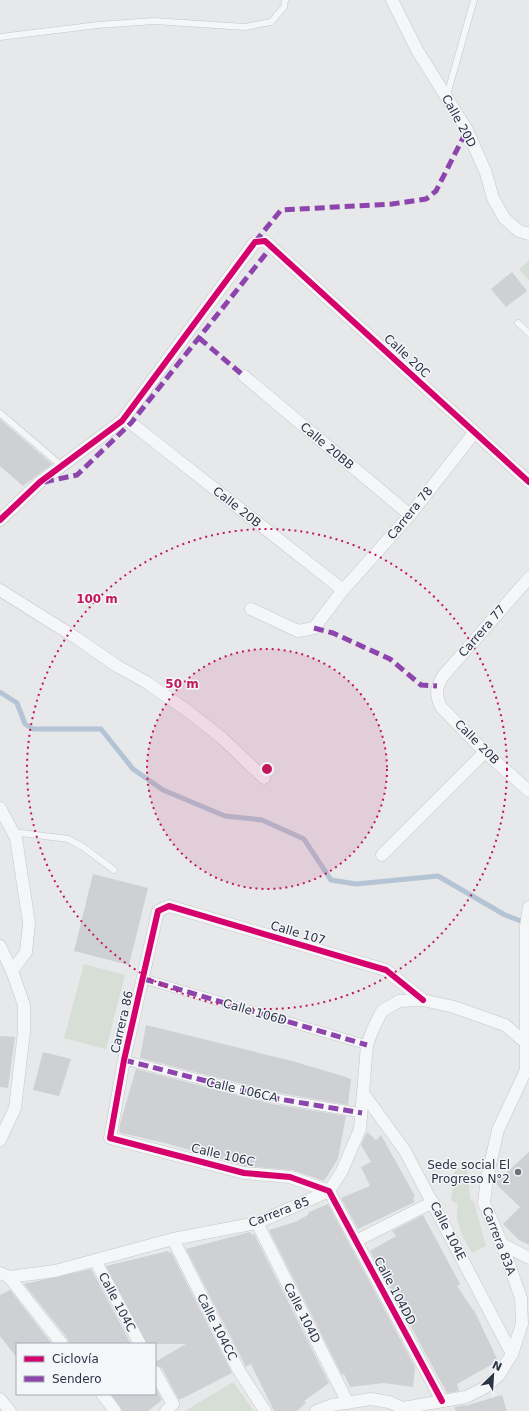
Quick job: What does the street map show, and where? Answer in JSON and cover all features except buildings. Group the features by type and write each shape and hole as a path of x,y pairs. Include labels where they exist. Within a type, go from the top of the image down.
{"street":[{"name":"Calle 20D","path":"392,0 417,50 466,130 486,173 493,198 504,218 519,231 529,234"},
{"name":"Calle 20C","path":"63,467 122,421 255,242 265,241 529,482"},
{"name":"Calle 20BB","path":"244,376 410,516"},
{"name":"Calle 20B","path":"131,423 343,590"},
{"name":"Carrera 78","path":"251,609 298,631 314,628 343,590 410,516 474,433"},
{"path":"0,520 40,482 63,467"},
{"name":"Carrera 77","path":"437,686 443,676 529,578"},
{"path":"0,590 78,639 117,666 146,682 184,708 222,738 264,778"},
{"name":"Calle 20B","path":"437,686 437,697 441,706 485,752 529,791"},
{"path":"382,855 485,752"},
{"path":"0,808 16,838 29,923 26,952 12,971"},
{"name":"Calle 107","path":"158,911 169,906 386,970 424,1000"},
{"name":"Carrera 83A","path":"316,1411 332,1405 371,1399 389,1402 402,1410 420,1408 442,1401 466,1397 484,1388 499,1375 512,1354 526,1320 521,1298 502,1244 484,1203 487,1178 498,1130 526,1070 526,926 529,908"},
{"name":"Carrera 86","path":"110,1138 124,1060 144,979 158,911"},
{"path":"0,946 12,971 24,1005 24,1032 15,1108 0,1140"},
{"name":"Calle 106D","path":"144,979 367,1044"},
{"name":"Calle 107","path":"367,1044 382,1011 399,1001 424,1000 454,1008 505,1025 527,1044"},
{"path":"330,1191 360,1129 367,1044"},
{"name":"Calle 106CA","path":"124,1060 273,1098 362,1113"},
{"name":"Calle 104E","path":"364,1093 405,1151 512,1354"},
{"name":"Calle 106C","path":"110,1138 244,1173 290,1177 330,1191"},
{"name":"Carrera 85","path":"4,1275 55,1271 173,1240 257,1223 330,1191"},
{"name":"Calle 104DD","path":"330,1191 442,1401"},
{"path":"356,1241 433,1202"},
{"name":"Calle 104D","path":"257,1223 348,1403"},
{"name":"Calle 104CC","path":"173,1240 238,1369 265,1411"},
{"path":"502,1244 529,1258"},
{"name":"Calle 104C","path":"95,1260 139,1343"},
{"path":"4,1275 61,1343"},
{"path":"156,1375 169,1408"},
{"path":"103,1395 115,1411"},
{"path":"0,1399 10,1411"}],"lane":[{"path":"0,37 98,25 154,21 245,27 271,22 284,7 285,0"},
{"path":"446,97 474,0"},
{"path":"518,323 529,333"},
{"path":"0,413 63,467"},
{"path":"13,832 68,839 83,847 114,870"}],"shaded area":[{"path":"529,261 529,281 519,269"},
{"path":"84,964 125,975 106,1049 64,1038"},
{"path":"455,1168 467,1168 470,1199 474,1202 486,1246 472,1253 458,1223 458,1204 451,1200"},
{"path":"233,1382 254,1411 185,1411"}],"waterway":[{"path":"0,692 17,703 25,724 33,729 101,729 133,769 163,790 225,816 262,820 304,839 331,880 356,884 438,876 505,915 526,923"}],"marked path":[{"path":"255,242 281,210 392,204 426,199 436,191 467,130"},
{"path":"44,482 77,475 131,423 272,246"},
{"path":"199,338 244,376"},
{"path":"314,628 333,633 390,659 421,685 437,686"},
{"path":"144,979 367,1045"},
{"path":"124,1060 273,1098 362,1113"}],"cycle path":[{"path":"0,520 40,482 122,421 255,242 265,241 529,482"},
{"path":"423,1000 386,970 169,906 158,911 124,1060 110,1138 244,1173 290,1177 329,1191 442,1401"}],"place":[{"name":"Sede social El Progreso N°2","path":"518,1172"}]}
